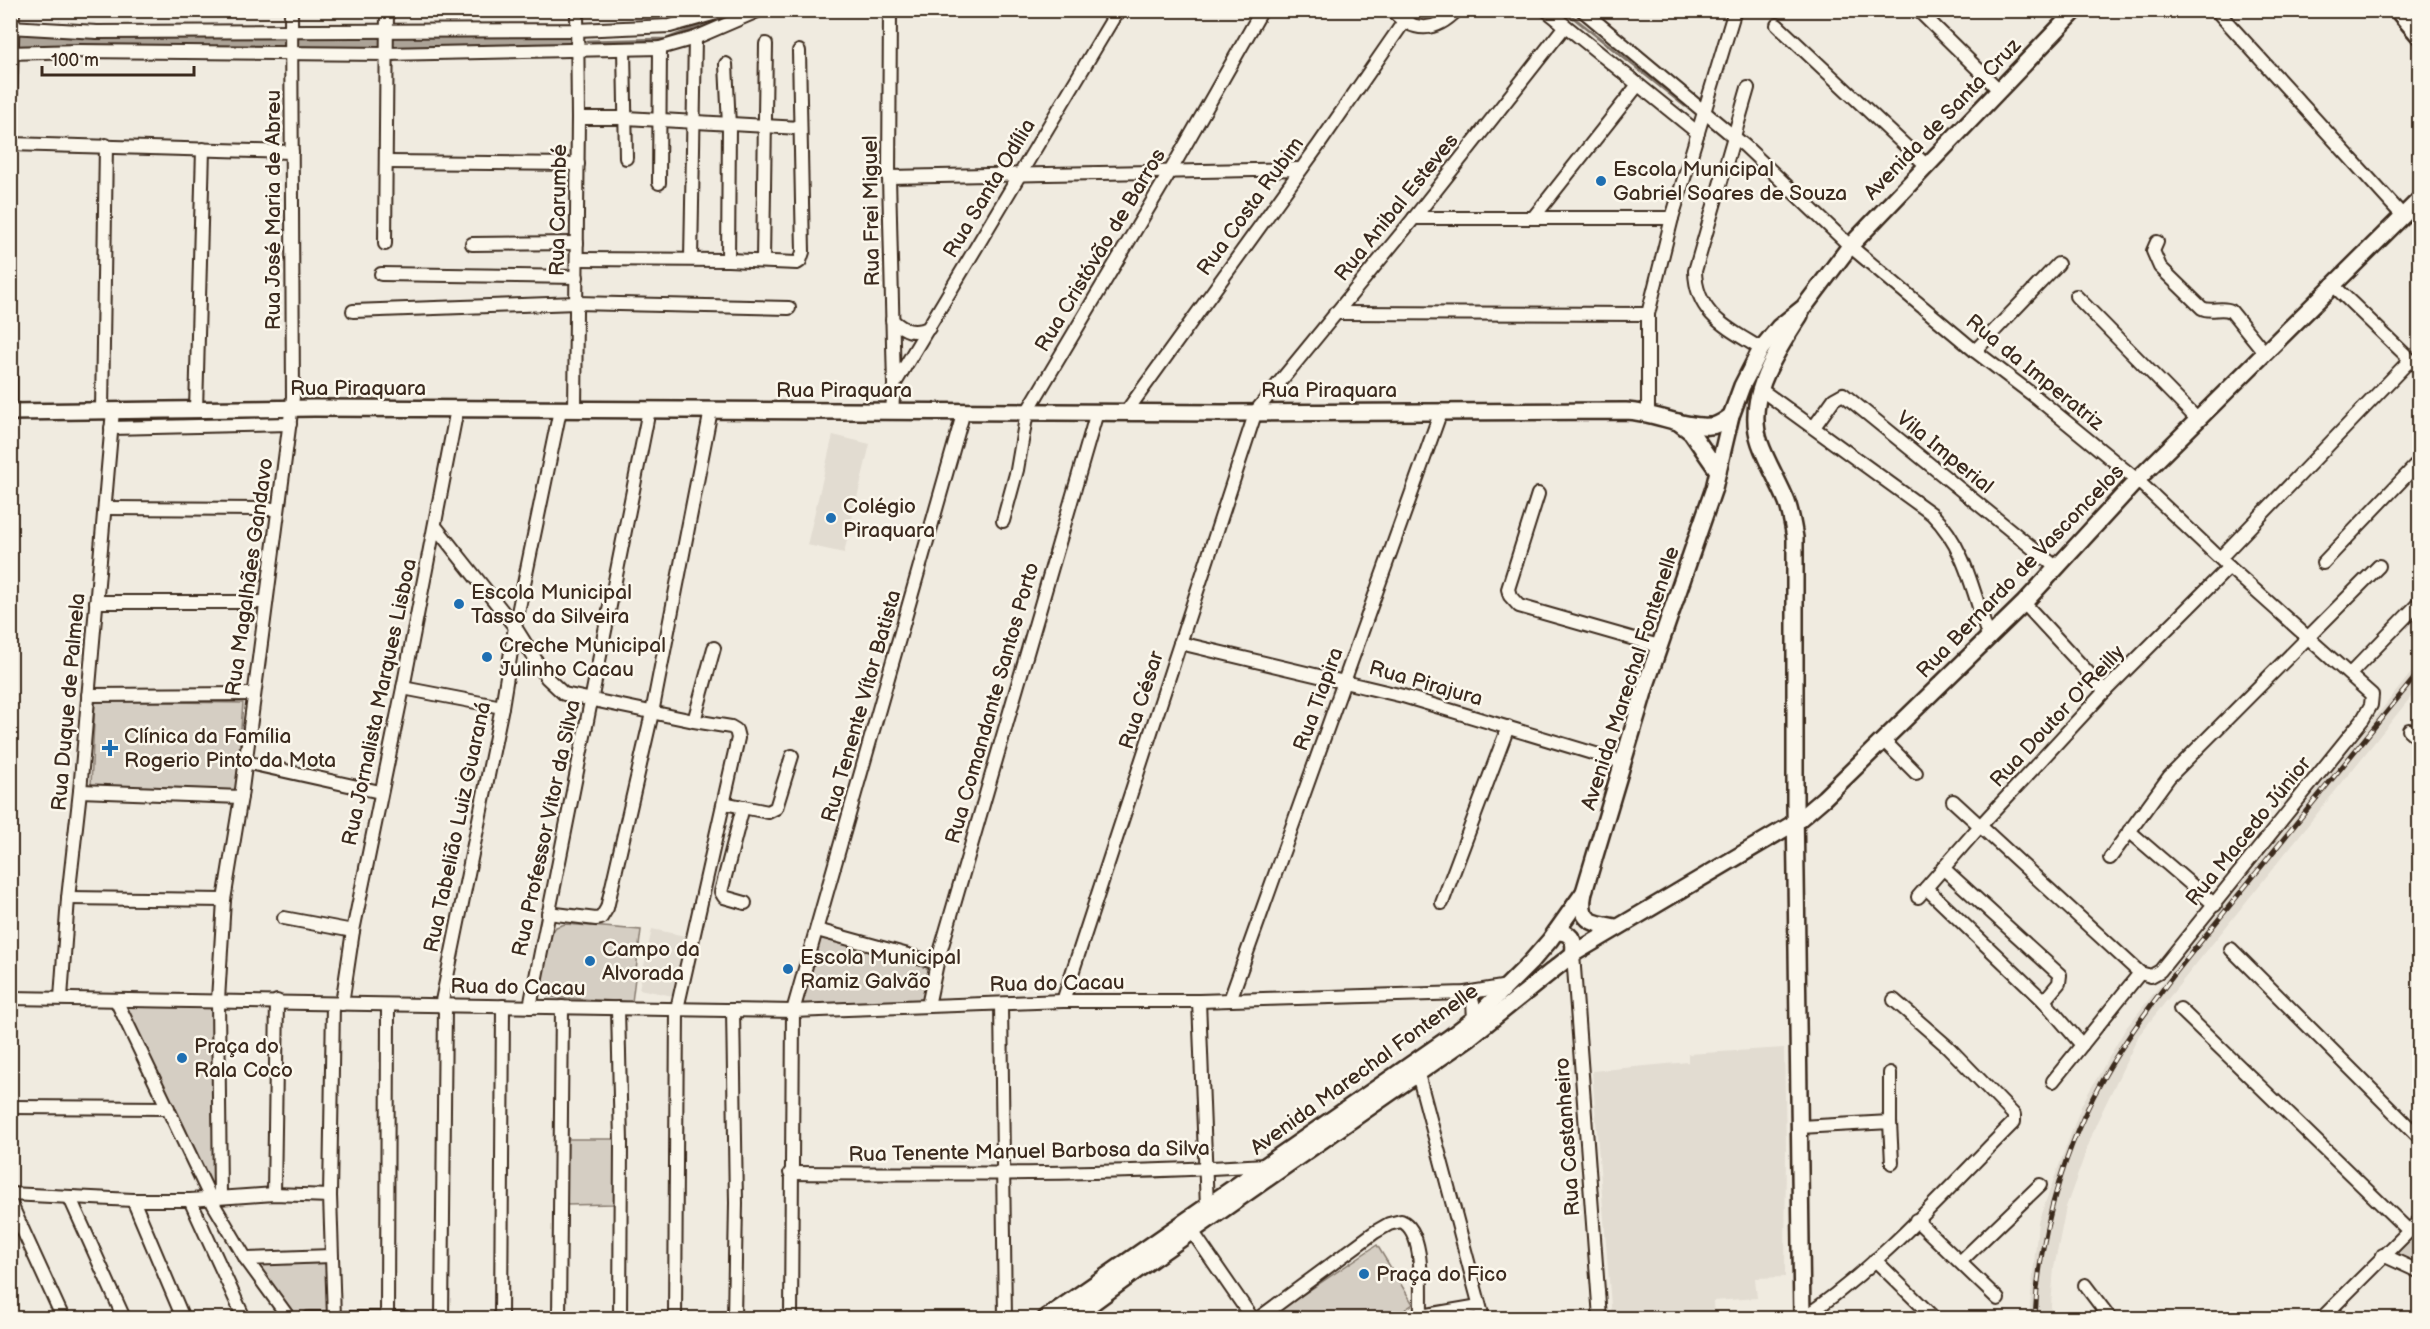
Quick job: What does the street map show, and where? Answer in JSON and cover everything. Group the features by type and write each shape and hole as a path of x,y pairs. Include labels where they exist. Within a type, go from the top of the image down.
{"main road":[{"name":"Avenida de Santa Cruz","path":"1718,471 1742,386 1761,349 1779,327 1804,307 1850,246 2076,10"},
{"path":"2397,10 2420,37"},
{"name":"Rua Bernardo de Vasconcelos","path":"1615,927 1796,822 1824,798 2024,603 2137,480 2420,199"},
{"path":"1803,1318 1795,786 1795,538 1788,504 1760,444 1757,426 1758,396 1778,352 1804,307"},
{"name":"Rua Piraquara","path":"11,412 196,410 291,416 457,409 1027,412 1626,411 1648,413 1675,421 1711,426 1733,412"},
{"name":"Rua Piraquara","path":"1675,421 1691,432 1718,471"},
{"name":"Avenida Marechal Fontenelle","path":"1046,1318 1268,1165 1474,1018 1509,986 1556,932 1584,892 1622,762 1718,471"},
{"path":"1795,786 1808,798 1824,798"},
{"path":"1584,892 1581,903 1586,918 1595,924 1615,927"},
{"name":"Avenida Marechal Fontenelle","path":"1072,1318 1470,1037 1573,954 1615,927"},
{"path":"1556,932 1563,931 1572,938 1573,954"}],"street":[{"path":"10,108 13,10"},
{"name":"Rua José Maria de Abreu","path":"291,10 293,382 291,416"},
{"path":"385,244 387,10"},
{"name":"Rua Carumbé","path":"567,410 577,277 577,10"},
{"path":"12,40 96,32 291,41 387,51 577,40 670,26 727,10"},
{"path":"12,40 78,51 291,41 387,33 577,40 624,49 660,48 695,39 760,10"},
{"name":"Rua Frei Miguel","path":"890,10 888,177 894,385 892,411"},
{"name":"Rua Santa Odília","path":"894,385 1118,10"},
{"name":"Rua Cristóvão de Barros","path":"1003,521 1017,470 1027,412 1171,170 1262,10"},
{"path":"1392,10 1405,22 1417,27 1433,27 1444,23 1457,10"},
{"name":"Rua Costa Rubim","path":"1126,412 1302,169 1412,10"},
{"path":"1546,10 1637,86 1698,133"},
{"name":"Rua da Imperatriz","path":"1582,10 1731,135 1850,246 1975,351 2137,480 2372,695"},
{"path":"1648,413 1648,314 1672,218 1698,133 1707,115 1735,10"},
{"path":"1918,10 1929,15 1999,90"},
{"path":"2216,10 2403,216"},
{"path":"1778,25 1927,166"},
{"name":"Rua Anibal Esteves","path":"1256,411 1414,218 1565,26"},
{"path":"691,259 695,39"},
{"path":"763,261 766,44"},
{"path":"659,183 660,48"},
{"path":"624,49 626,158"},
{"path":"577,259 691,259 796,263 800,261 803,252 799,51"},
{"path":"726,64 729,126 728,260"},
{"path":"1533,218 1637,86"},
{"path":"1748,88 1731,135 1695,272 1696,288 1701,302 1710,313 1724,326 1761,349"},
{"path":"578,118 626,118 729,126 800,128"},
{"path":"10,144 292,152"},
{"name":"Rua Duque de Palmela","path":"61,998 68,897 80,791 111,428 107,410 106,145"},
{"path":"196,410 203,149"},
{"path":"387,162 578,164"},
{"path":"888,177 1302,169"},
{"path":"1414,218 1672,218"},
{"path":"2157,242 2153,251 2160,267 2202,308 2206,310 2225,308 2231,311 2265,352"},
{"path":"472,244 577,243"},
{"path":"1975,351 2058,264"},
{"path":"381,274 577,277"},
{"path":"2332,284 2420,369"},
{"path":"2076,296 2198,420"},
{"path":"353,311 576,303 789,308"},
{"path":"1335,313 1648,314"},
{"path":"892,320 909,332 929,328"},
{"path":"10,350 10,417"},
{"name":"Rua Doutor O'Reilly","path":"2044,1001 1922,893 1980,826 2410,360"},
{"name":"Vila Imperial","path":"1814,426 1834,399 1843,394 2057,568"},
{"path":"1758,396 1814,426 1932,514 1943,525 1956,543 1989,638"},
{"name":"Rua Jornalista Marques Lisboa","path":"334,1317 330,1196 337,1004 403,688 457,409"},
{"name":"Rua Tabelião Luiz Guaraná","path":"442,1318 443,1006 502,707 515,627 567,410"},
{"name":"Rua Professor Vitor da Silva","path":"530,1007 649,410"},
{"path":"548,913 596,919 601,918 607,908 652,713 695,502 711,410"},
{"name":"Rua Tenente Vítor Batista","path":"792,1318 790,1173 793,1011 964,411"},
{"name":"Rua César","path":"1063,1001 1256,411"},
{"name":"Rua Tiapira","path":"1230,1000 1441,411"},
{"name":"Rua Comandante Santos Porto","path":"928,1006 937,963 1097,412"},
{"path":"111,428 291,416"},
{"name":"Rua Magalhães Gandavo","path":"215,1198 218,1000 224,900 241,796 264,602 291,416"},
{"path":"2323,563 2420,461"},
{"path":"1538,494 1508,589 1514,602 1519,606 1659,646"},
{"path":"105,508 277,509"},
{"path":"435,526 515,627 556,688 573,698 731,727 738,733 677,1009 675,1318"},
{"path":"2110,858 2169,777 2379,567"},
{"path":"96,603 264,602"},
{"path":"2350,674 2420,602"},
{"path":"2024,603 2105,692"},
{"name":"Rua Pirajura","path":"1180,643 1345,681 1622,762"},
{"path":"694,721 714,648"},
{"path":"403,688 502,707"},
{"path":"88,695 252,694"},
{"name":"Rua Macedo Júnior","path":"2140,973 2151,976 2160,971 2363,719 2371,705 2372,695"},
{"path":"1442,903 1508,727"},
{"path":"2409,730 2420,740"},
{"path":"1883,740 1916,772"},
{"path":"724,802 768,812 776,808 792,756"},
{"path":"245,762 380,792"},
{"path":"80,791 241,796"},
{"path":"1953,801 2140,973 2053,1081"},
{"path":"743,807 721,892 724,897 745,903"},
{"path":"2129,831 2215,905"},
{"path":"1944,868 2060,975 2058,983 2044,1001 2082,1045"},
{"path":"68,897 224,900"},
{"path":"284,918 353,931"},
{"path":"817,930 937,963"},
{"path":"2231,949 2420,1138"},
{"name":"Rua Castanheiro","path":"1573,954 1600,1318"},
{"name":"Rua do Cacau","path":"10,998 793,1011 1063,1001 1198,1001 1465,993 1509,986"},
{"path":"1465,993 1473,1002 1474,1018"},
{"path":"116,1000 168,1108 246,1258 289,1318"},
{"path":"1803,1318 1827,1302 1875,1260 2015,1119 1972,1071 1894,1000"},
{"path":"274,1194 276,1001"},
{"path":"1198,1001 1206,1207"},
{"path":"387,1318 388,1005"},
{"path":"1001,1005 1005,1318"},
{"path":"501,1318 503,1006"},
{"path":"559,1318 562,1007"},
{"path":"618,1008 621,1143 620,1318"},
{"path":"2180,1009 2408,1230"},
{"path":"733,1010 736,1203 734,1318"},
{"path":"1890,1073 1892,1163"},
{"path":"1259,1318 1375,1232 1389,1224 1401,1221 1410,1226 1417,1244 1419,1317 1481,1312 1418,1074"},
{"path":"10,1107 168,1108"},
{"path":"1800,1127 1890,1122"},
{"name":"Rua Tenente Manuel Barbosa da Silva","path":"790,1173 1002,1174 1205,1169 1268,1165"},
{"path":"1960,1262 2040,1185"},
{"path":"10,1194 133,1200 190,1200 274,1194 330,1196"},
{"path":"70,1198 124,1318"},
{"path":"133,1200 183,1318"},
{"path":"190,1200 244,1318"},
{"path":"10,1202 63,1318"},
{"path":"1916,1220 1998,1299"},
{"path":"2322,1318 2420,1220"},
{"path":"1192,1232 1252,1318"},
{"path":"2383,1255 2420,1272"},
{"path":"246,1258 331,1256"},
{"path":"1875,1260 1934,1318"},
{"path":"2085,1285 2110,1318"},
{"path":"309,1318 405,1318"}],"shaded area":[{"path":"1419,11 1451,11 1433,23 1410,20"},
{"path":"833,435 870,444 844,553 807,545"},
{"path":"2419,663 2419,687 2139,1035 2096,1124 2066,1207 2054,1268 2050,1318 2029,1318 2038,1222 2082,1104 2126,1028"},
{"path":"95,701 243,703 236,790 91,785"},
{"name":"Campo da Alvorada","path":"565,924 641,930 632,1002 548,997 541,992 537,984 549,937 556,927"},
{"path":"652,929 685,936 673,996 639,989"},
{"path":"821,937 930,967 922,1003 800,1006"},
{"name":"Praça do Rala Coco","path":"215,1003 216,1186 210,1192 125,1006"},
{"path":"1784,1048 1785,1277 1755,1278 1757,1298 1713,1301 1714,1318 1612,1318 1592,1071 1688,1062 1688,1054"},
{"path":"566,1139 615,1139 614,1204 565,1205"},
{"path":"2419,1224 2419,1268 2389,1253"},
{"name":"Praça do Fico","path":"1377,1245 1413,1304 1393,1318 1268,1318"},
{"path":"325,1257 331,1314 290,1315 257,1262"}],"waterway":[{"path":"729,14 738,10"},
{"path":"1564,10 1685,106"},
{"path":"588,41 667,39 720,18"},
{"path":"10,38 22,41 571,41"},
{"path":"1708,124 1714,128"}],"railway":[{"path":"2035,1318 2043,1249 2050,1214 2072,1146 2101,1082 2119,1052 2165,987 2420,671"}],"place":[{"name":"Escola Municipal Gabriel Soares de Souza","path":"1601,181"},
{"name":"Colégio Piraquara","path":"831,518"},
{"name":"Escola Municipal Tasso da Silveira","path":"459,604"},
{"name":"Creche Municipal Julinho Cacau","path":"487,657"},
{"name":"Clínica da Família Rogerio Pinto da Mota","path":"110,748"},
{"name":"Campo da Alvorada","path":"590,961"},
{"name":"Escola Municipal Ramiz Galvão","path":"788,969"},
{"name":"Praça do Rala Coco","path":"182,1058"},
{"name":"Praça do Fico","path":"1364,1274"}]}
